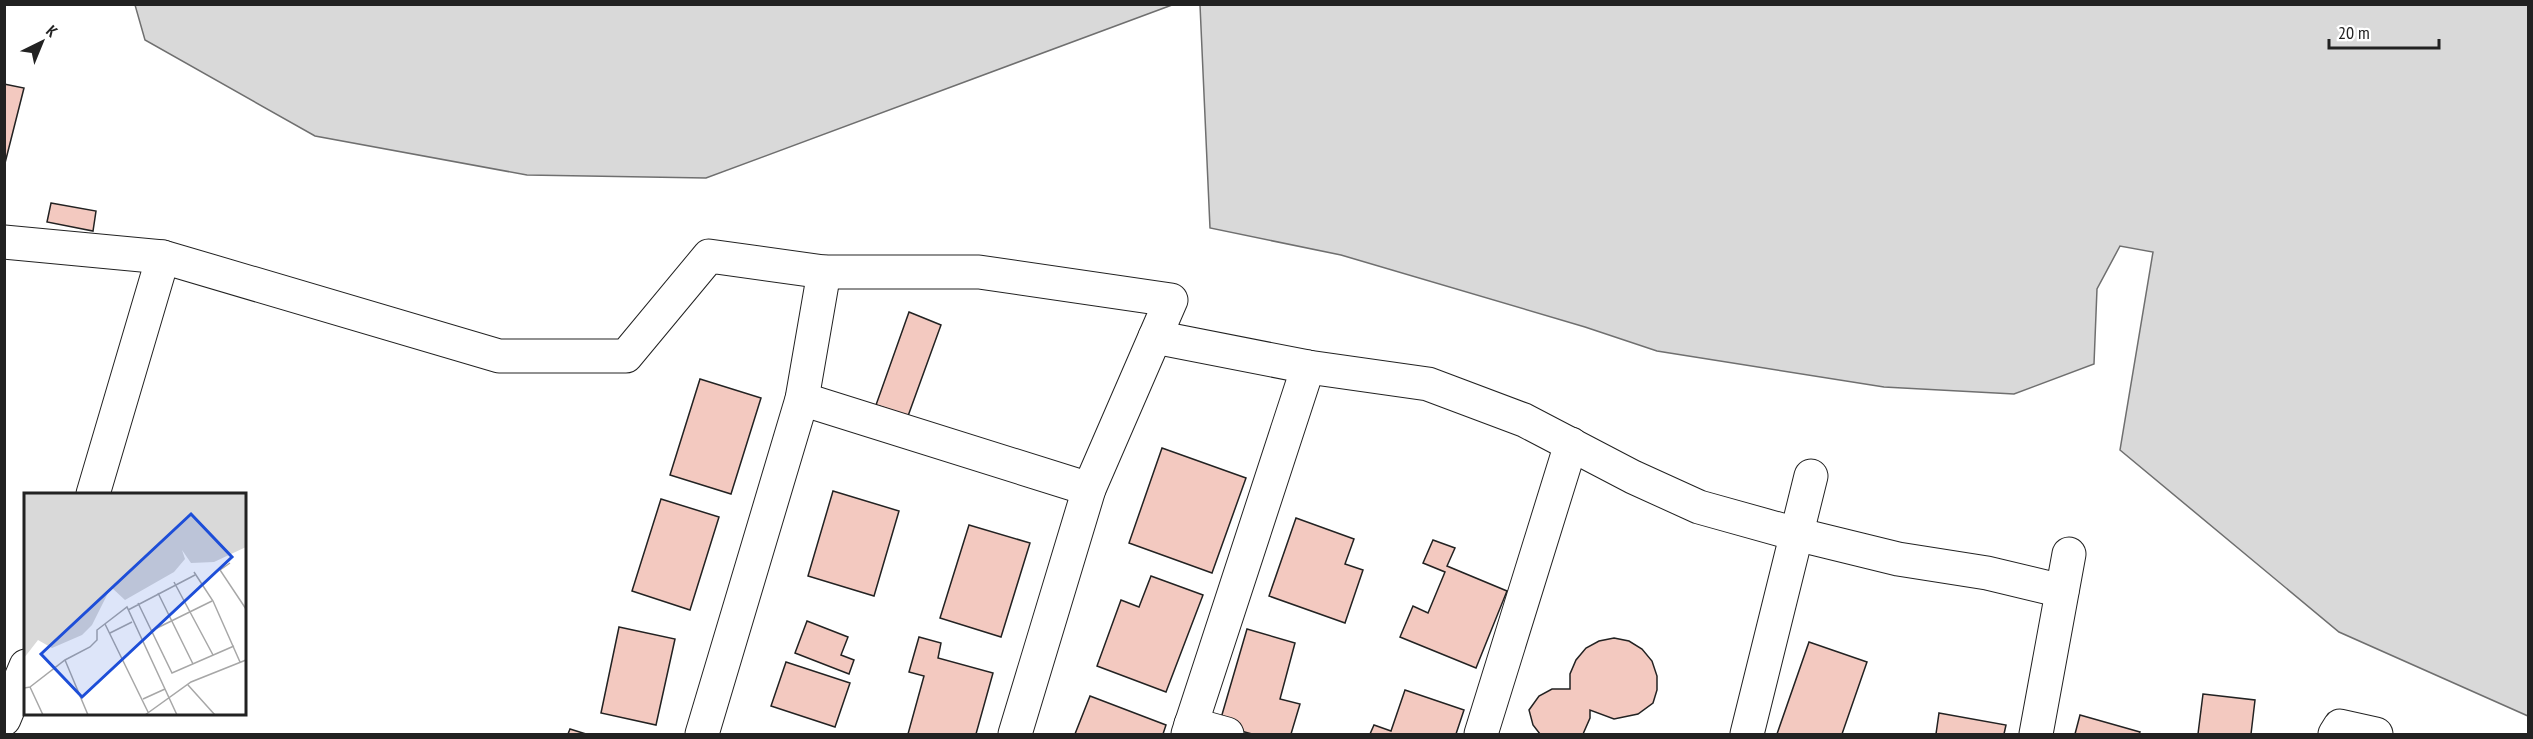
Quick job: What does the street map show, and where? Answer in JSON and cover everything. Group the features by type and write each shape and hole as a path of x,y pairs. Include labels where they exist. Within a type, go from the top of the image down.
{"street":[{"path":"4,242 163,257 499,356 626,356 709,256 824,272 979,272 1171,300 1089,489 1015,735"},
{"path":"94,493 163,257"},
{"path":"702,735 802,399 824,272"},
{"path":"1155,337 1308,367 1428,384 1524,420 1633,477 1699,507 1898,559 1987,573 2062,591"},
{"path":"1227,735 1190,729 1308,367"},
{"path":"802,399 1089,489"},
{"path":"1480,735 1571,444"},
{"path":"1747,735 1811,476"},
{"path":"2036,735 2069,554"},
{"path":"4,719 24,671"},
{"path":"2336,735 2340,726 2376,735"}],"shaded area":[{"path":"135,4 1172,5 706,178 527,175 315,136 145,40"},
{"path":"1200,5 2528,5 2528,716 2339,632 2120,450 2153,252 2120,246 2097,289 2094,364 2014,394 1884,387 1657,351 1585,327 1341,255 1210,228"}],"building":[{"path":"4,84 24,88 4,167"},
{"path":"51,203 96,211 93,231 47,222"},
{"path":"909,312 941,325 908,416 876,405"},
{"path":"700,379 761,398 731,494 670,475"},
{"path":"1162,448 1246,478 1212,573 1129,543"},
{"path":"833,491 899,511 874,596 808,576"},
{"path":"661,499 719,517 690,610 632,591"},
{"path":"1296,518 1354,539 1345,564 1363,570 1345,623 1269,596"},
{"path":"969,525 1030,543 1001,637 940,618"},
{"path":"1433,540 1455,548 1447,566 1507,591 1476,668 1400,637 1413,606 1428,613 1445,572 1423,563"},
{"path":"1151,576 1203,595 1166,692 1097,666 1121,600 1139,607"},
{"path":"807,621 848,637 841,655 854,660 849,674 795,653"},
{"path":"619,627 675,639 656,725 601,713"},
{"path":"1247,629 1295,643 1280,699 1300,704 1291,734 1252,734 1219,725"},
{"path":"919,637 941,643 938,658 993,673 976,734 908,734 924,676 909,672"},
{"path":"1614,638 1629,641 1642,649 1652,661 1657,676 1657,690 1653,703 1638,714 1614,719 1590,710 1590,718 1583,734 1540,734 1533,725 1529,710 1539,696 1552,689 1570,689 1570,674 1576,660 1586,648 1599,641"},
{"path":"1809,642 1867,662 1842,734 1777,734"},
{"path":"786,662 850,683 835,727 771,706"},
{"path":"1405,690 1464,710 1456,734 1370,734 1374,725 1391,731"},
{"path":"2203,694 2255,700 2251,734 2198,734"},
{"path":"1090,696 1166,725 1163,734 1075,734"},
{"path":"1939,713 2006,725 2004,734 1936,734"},
{"path":"2080,715 2140,732 2139,734 2075,734"},
{"path":"570,729 586,734 568,734"}]}
